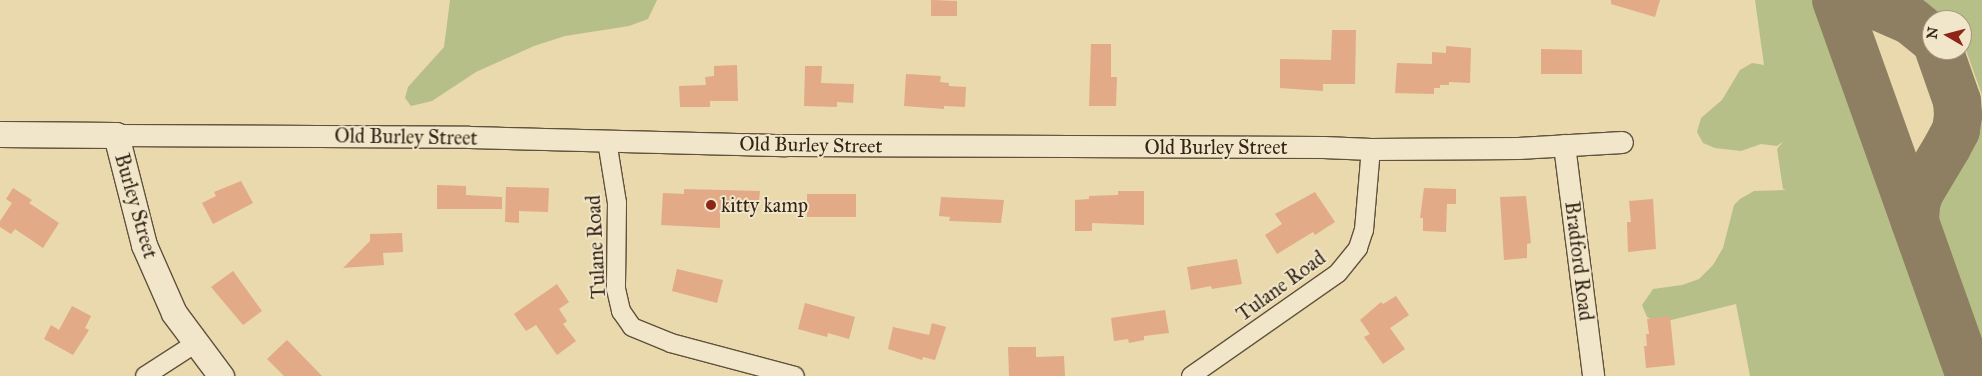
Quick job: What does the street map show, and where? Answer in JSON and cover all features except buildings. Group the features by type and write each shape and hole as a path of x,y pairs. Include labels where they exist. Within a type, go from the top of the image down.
{"main road":[{"name":"Old Burley Street","path":"0,134 116,135"},
{"name":"Burley Street","path":"116,135 144,246 174,313 221,376"}],"street":[{"name":"Old Burley Street","path":"116,135 460,137 785,145 1323,147 1371,149 1518,148 1622,142"},
{"name":"Tulane Road","path":"607,141 616,203 616,289 621,311 632,327 671,343 795,376"},
{"name":"Bradford Road","path":"1564,145 1593,376"},
{"name":"Tulane Road","path":"1191,376 1338,274 1358,248 1364,230 1371,149"},
{"path":"145,376 196,343"}],"green space":[{"path":"450,0 657,0 648,19 629,26 565,36 534,46 476,72 432,101 411,106 405,98 408,87 444,47"},
{"path":"1755,0 1820,0 1955,376 1750,376 1736,304 1659,323 1647,317 1642,305 1653,289 1682,285 1699,279 1713,265 1723,248 1734,205 1740,199 1754,191 1786,190 1783,189 1777,149 1783,142 1777,146 1761,144 1741,151 1715,148 1703,143 1697,132 1701,118 1722,100 1740,70 1752,63 1764,65"},
{"path":"1887,0 1982,0 1982,95 1970,60 1972,60 1972,10 1922,10 1922,14"},
{"path":"1982,114 1982,365 1929,216 1934,191"}],"taxiway":[{"path":"1836,0 1970,376"},
{"path":"1863,0 1911,21 1922,30"},
{"path":"1915,222 1919,194 1956,130 1957,101 1943,60"}],"place":[{"name":"kitty kamp","path":"711,205"}]}
